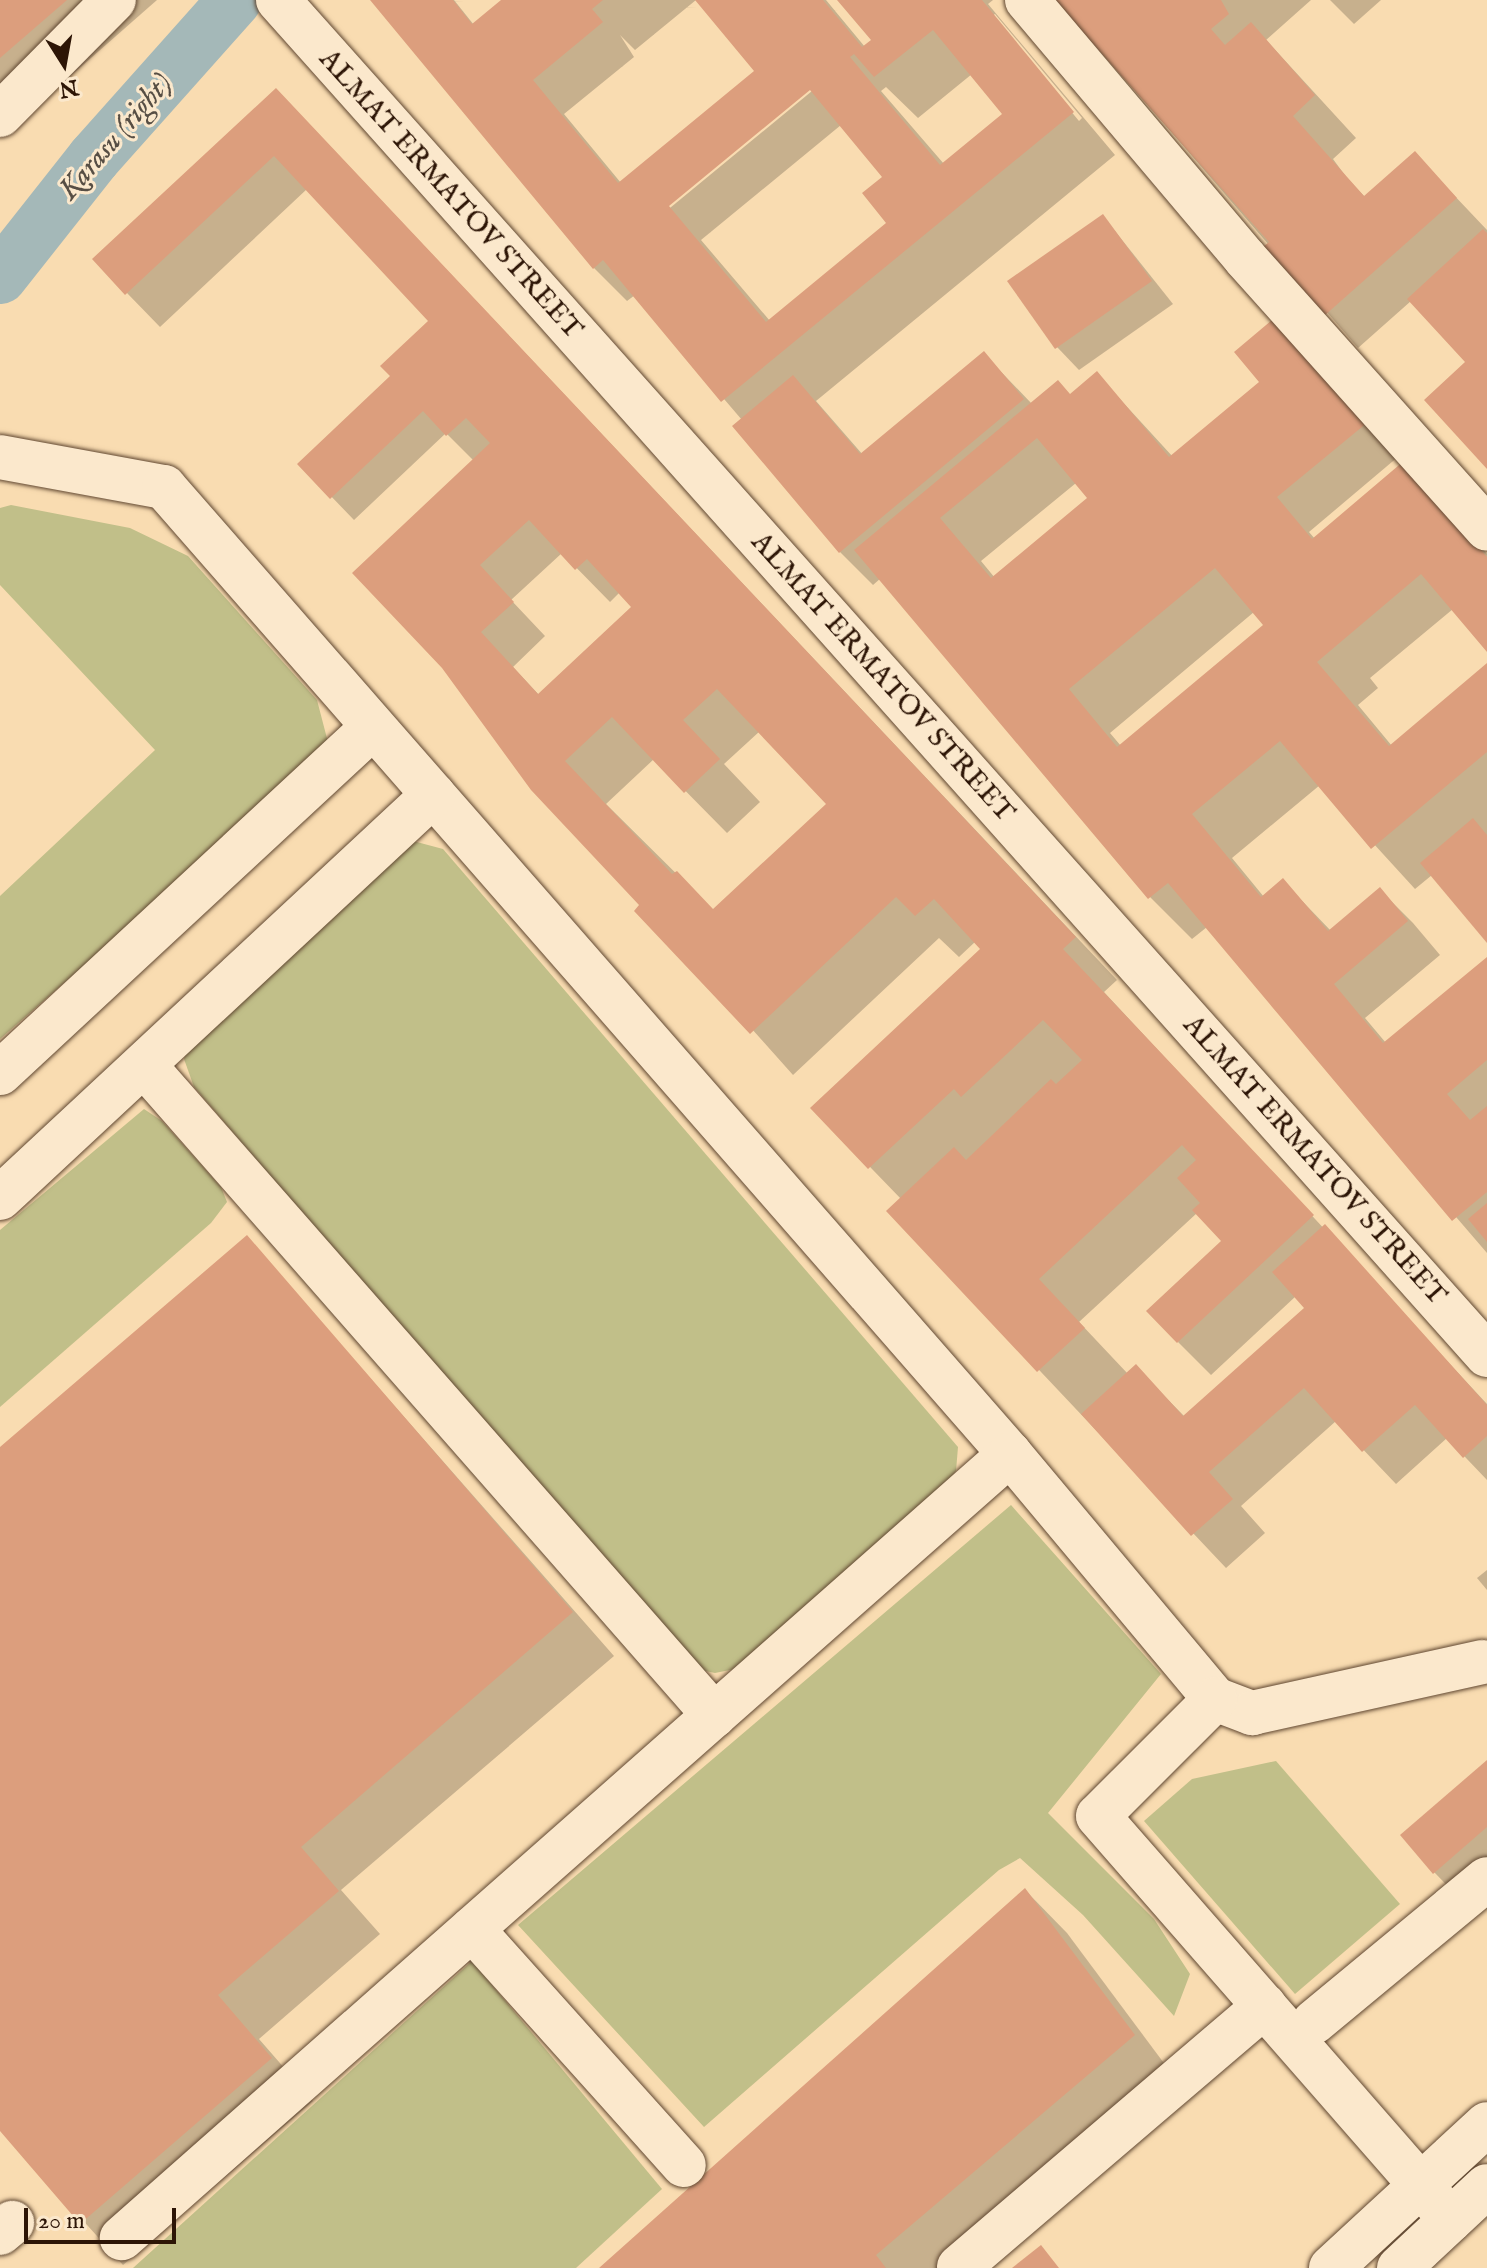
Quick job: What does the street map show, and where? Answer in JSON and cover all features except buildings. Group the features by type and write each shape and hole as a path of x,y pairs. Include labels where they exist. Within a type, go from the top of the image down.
{"street":[{"path":"0,115 114,0"},
{"name":"ALMAT ERMATOV STREET","path":"278,0 1487,1355"},
{"path":"1027,0 1245,258 1487,529"},
{"path":"0,457 164,487 1010,1454 1215,1699 1252,1713 1482,1662"},
{"path":"0,1073 373,727"},
{"path":"0,1198 433,795"},
{"path":"144,1065 714,1715"},
{"path":"122,2238 1010,1454"},
{"path":"1215,1699 1098,1816 1451,2220"},
{"path":"1314,2022 1487,1879"},
{"path":"472,1929 684,2165"},
{"path":"959,2267 1265,2006"},
{"path":"1331,2268 1487,2124"},
{"path":"1399,2268 1487,2186"}],"shaded area":[{"path":"11,505 130,528 188,556 317,700 330,750 0,1039 0,896 155,750 0,585 0,508"},
{"path":"413,841 443,849 958,1447 956,1471 942,1490 740,1668 715,1673 692,1668 194,1087 184,1059 190,1037"},
{"path":"144,1109 162,1121 221,1187 227,1202 211,1223 0,1407 0,1230"},
{"path":"1011,1505 1161,1674 1048,1813 1154,1919 1190,1974 1174,2016 1083,1915 1020,1858 999,1870 704,2127 518,1925"},
{"path":"1276,1761 1400,1904 1295,1994 1144,1821 1192,1779"},
{"path":"472,1961 662,2189 576,2268 133,2268"}],"waterway":[{"name":"Karasu (right)","path":"0,277 94,158 235,0"}]}
